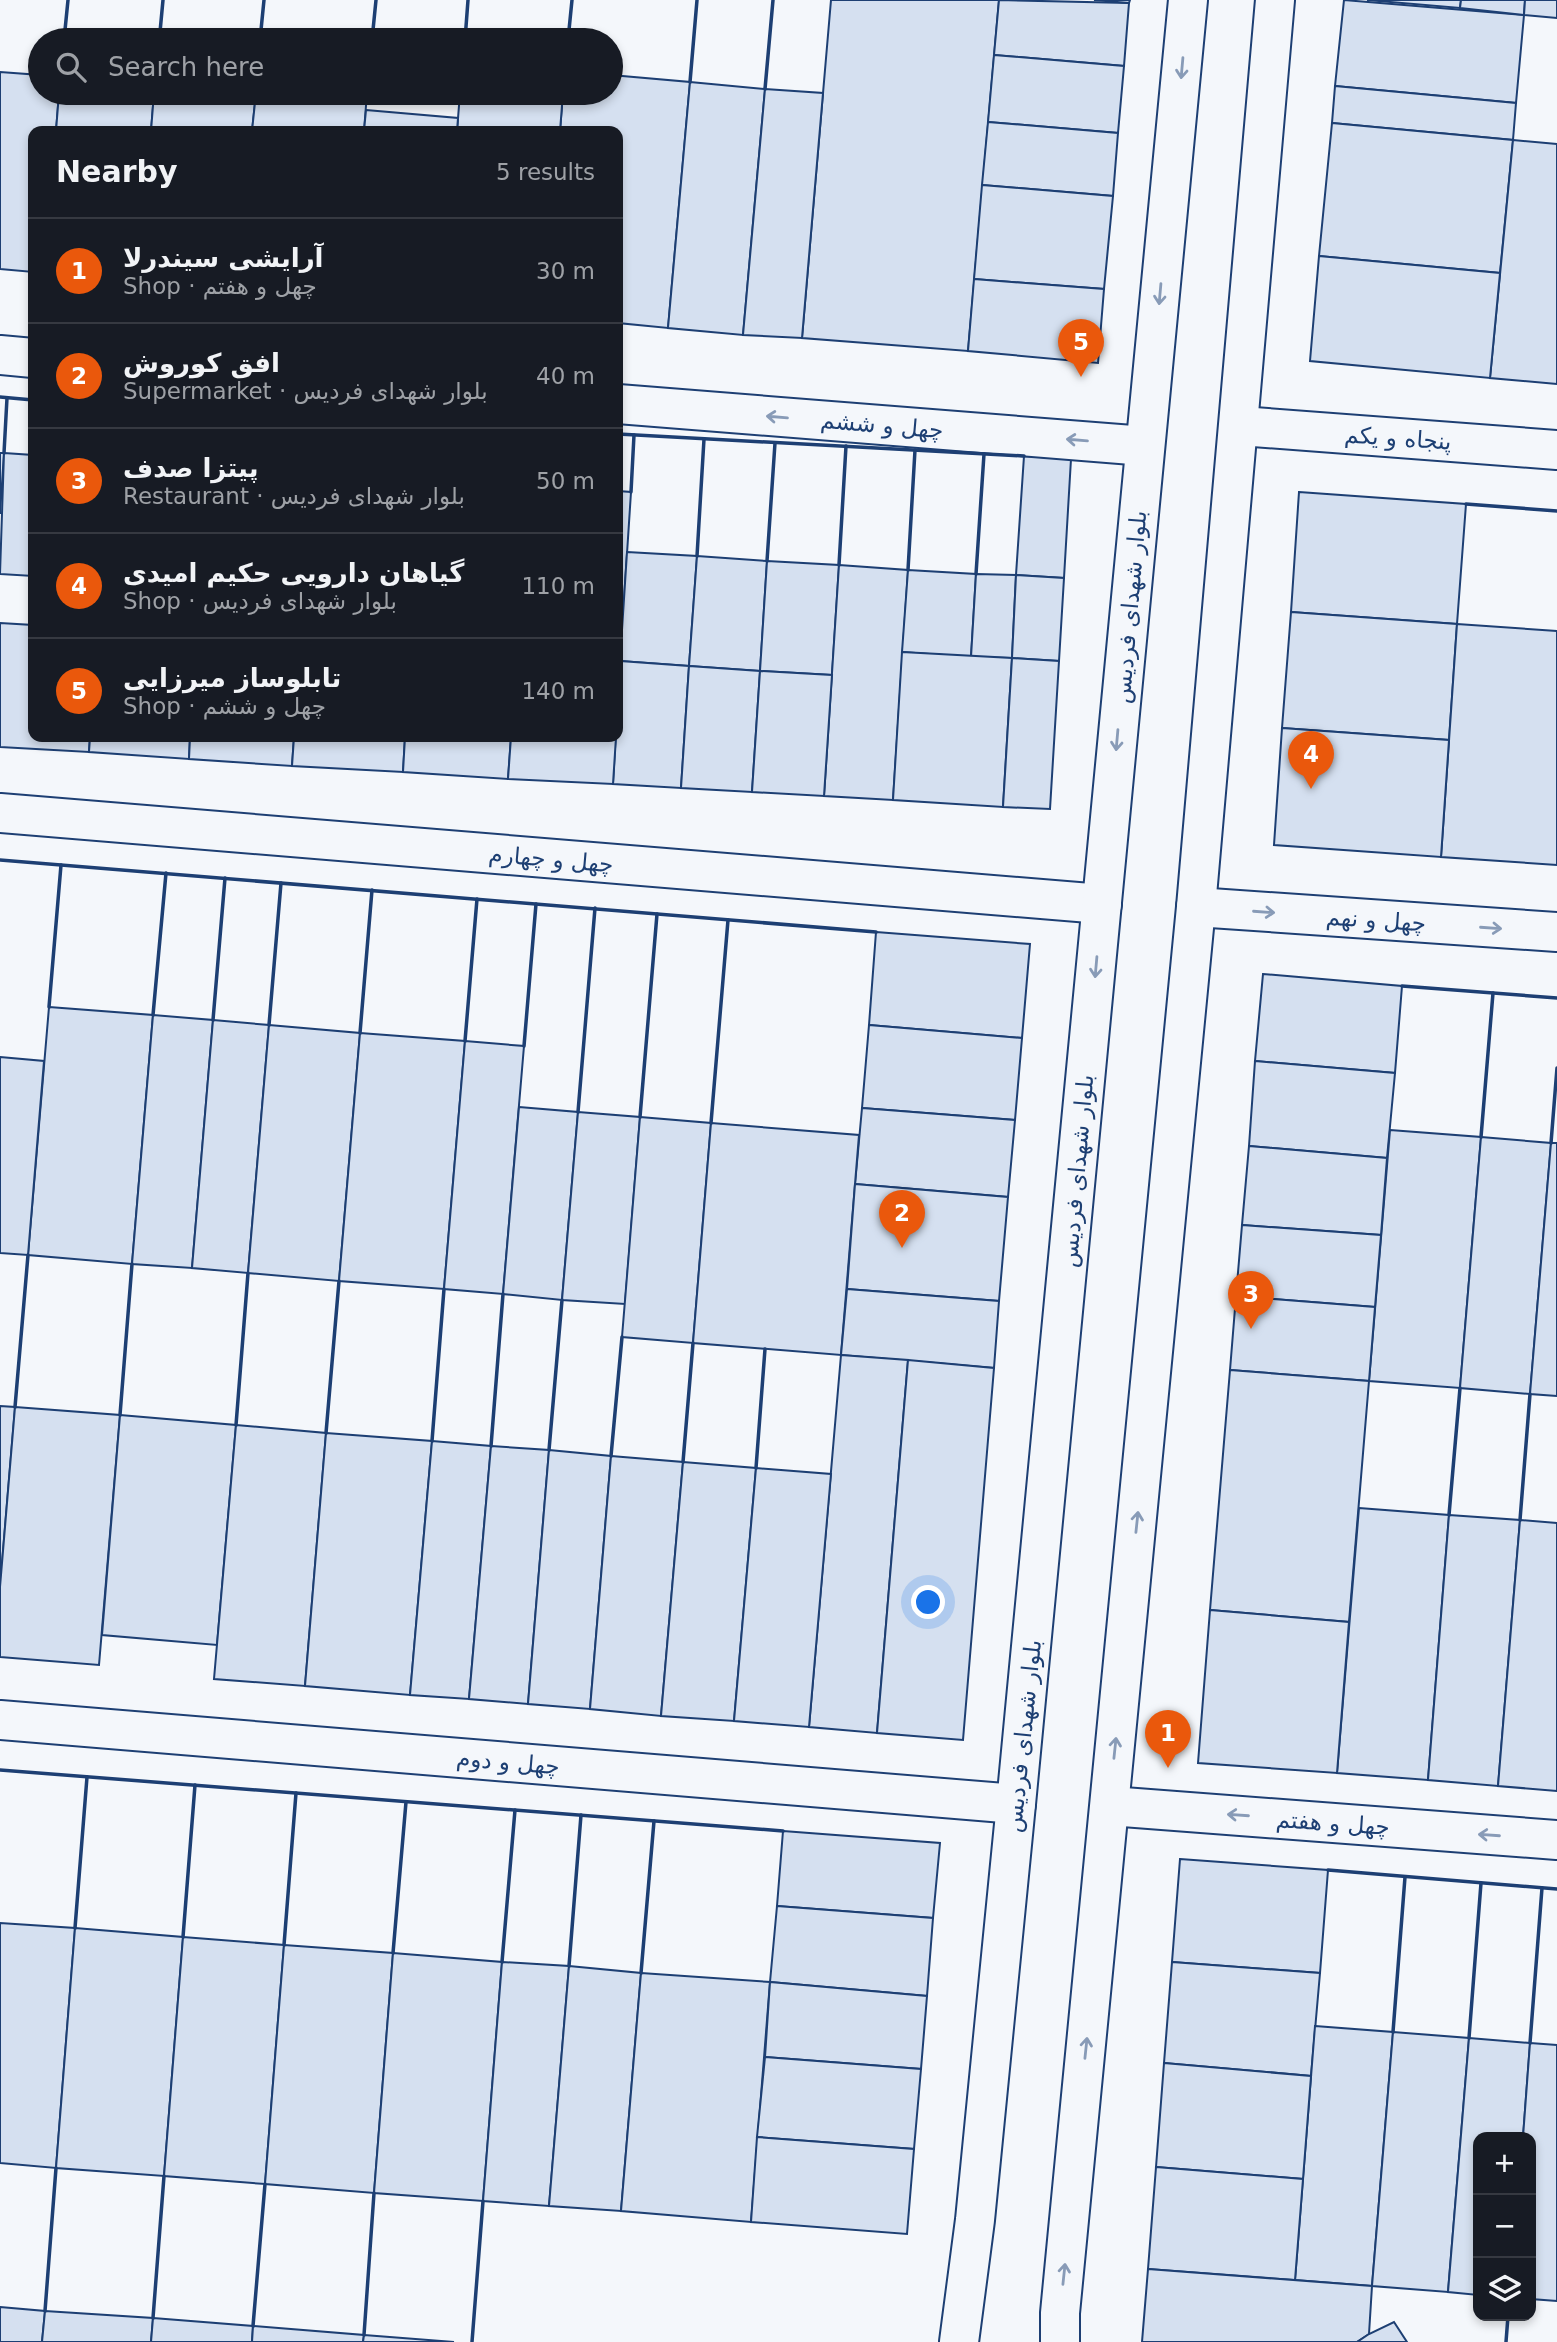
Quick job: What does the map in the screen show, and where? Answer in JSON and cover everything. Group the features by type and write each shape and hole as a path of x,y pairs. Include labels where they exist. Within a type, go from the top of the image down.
{"main road":[{"name":"بلوار شهدای فردیس","path":"960,2342 975,2220 1016,1804 1188,0"},
{"path":"1060,2342 1060,2313 1196,907 1275,0"},
{"path":"0,355 28,358"},
{"name":"چهل و ششم","path":"623,404 1146,446"},
{"name":"پنجاه و یکم","path":"1240,426 1557,450"},
{"name":"چهل و چهارم","path":"0,813 1102,904"},
{"name":"چهل و نهم","path":"1196,907 1557,932"},
{"name":"چهل و دوم","path":"0,1720 1016,1804"},
{"name":"چهل و هفتم","path":"1110,1806 1557,1840"}],"building":[{"path":"831,0 999,0 968,351 802,338"},
{"path":"999,0 1129,3 1124,66 994,55"},
{"path":"1094,0 1130,0 1129,3"},
{"path":"1344,0 1524,15 1516,103 1335,86"},
{"path":"1367,0 1461,0 1460,8"},
{"path":"1461,0 1525,0 1524,15 1460,8"},
{"path":"1525,0 1557,0 1557,18 1524,15"},
{"path":"994,55 1124,66 1118,133 988,122"},
{"path":"0,72 28,74 28,105 58,105 56,126 28,126 28,272 0,269"},
{"path":"623,76 690,82 668,328 623,324 623,126 560,126 562,105 623,105"},
{"path":"690,82 765,89 743,335 668,328"},
{"path":"1335,86 1516,103 1513,140 1332,123"},
{"path":"765,89 823,93 802,338 743,335"},
{"path":"58,105 153,105 151,126 56,126"},
{"path":"153,105 255,105 253,126 151,126"},
{"path":"255,105 366,105 364,126 253,126"},
{"path":"459,105 562,105 560,126 457,126"},
{"path":"366,110 458,118 457,126 364,126"},
{"path":"988,122 1118,133 1113,196 982,185"},
{"path":"1332,123 1513,140 1500,273 1319,256"},
{"path":"1513,140 1557,144 1557,384 1490,378"},
{"path":"982,185 1113,196 1104,289 974,279"},
{"path":"1319,256 1500,273 1490,378 1310,361"},
{"path":"974,279 1104,289 1098,363 968,351"},
{"path":"0,453 4,453 0,514"},
{"path":"4,453 28,455 28,576 0,574"},
{"path":"1024,456 1071,459 1064,578 1016,575"},
{"path":"623,491 631,492 623,615"},
{"path":"1299,492 1466,504 1457,624 1291,612"},
{"path":"627,552 697,556 689,666 623,661"},
{"path":"697,556 767,561 760,671 689,666"},
{"path":"767,561 839,565 832,675 760,671"},
{"path":"839,565 908,570 893,800 824,796"},
{"path":"908,570 976,574 971,657 902,652"},
{"path":"976,574 1016,575 1012,658 971,657"},
{"path":"1016,575 1064,578 1059,661 1012,658"},
{"path":"1291,612 1457,624 1449,740 1282,728"},
{"path":"0,623 28,625 28,742 90,742 89,752 0,747"},
{"path":"1457,624 1557,631 1557,865 1441,857"},
{"path":"902,652 1012,658 1003,807 893,800"},
{"path":"1012,658 1059,661 1050,809 1003,807"},
{"path":"623,661 689,666 681,788 613,784 615,742 623,742"},
{"path":"689,666 760,671 752,792 681,788"},
{"path":"760,671 832,675 824,796 752,792"},
{"path":"1282,728 1449,740 1441,857 1274,845"},
{"path":"90,742 190,742 189,759 89,752"},
{"path":"190,742 294,742 292,766 189,759"},
{"path":"294,742 405,742 403,772 292,766"},
{"path":"405,742 511,742 508,779 403,772"},
{"path":"511,742 616,742 613,784 508,779"},
{"path":"876,932 1030,944 1022,1038 869,1025"},
{"path":"1263,974 1402,986 1395,1073 1255,1061"},
{"path":"49,1007 153,1015 132,1264 28,1255"},
{"path":"153,1015 213,1020 192,1268 132,1264"},
{"path":"213,1020 269,1025 248,1273 192,1268"},
{"path":"269,1025 360,1033 339,1281 248,1273"},
{"path":"869,1025 1022,1038 1015,1120 862,1108"},
{"path":"360,1033 465,1041 444,1289 339,1281"},
{"path":"465,1041 524,1046 503,1294 444,1289"},
{"path":"0,1057 44,1061 28,1255 0,1253"},
{"path":"1255,1061 1395,1073 1387,1158 1249,1146"},
{"path":"519,1107 578,1112 562,1300 503,1294"},
{"path":"862,1108 1015,1120 1008,1197 855,1184"},
{"path":"578,1112 640,1117 625,1304 562,1300"},
{"path":"640,1117 711,1123 693,1343 622,1337"},
{"path":"711,1123 859,1135 841,1355 693,1343"},
{"path":"1390,1130 1481,1137 1460,1388 1369,1381"},
{"path":"1481,1137 1551,1143 1530,1394 1460,1388"},
{"path":"1551,1143 1557,1143 1557,1396 1530,1394"},
{"path":"1249,1146 1387,1158 1381,1235 1242,1225"},
{"path":"855,1184 1008,1197 999,1301 847,1289"},
{"path":"1242,1225 1381,1235 1375,1307 1236,1296"},
{"path":"847,1289 999,1301 994,1368 841,1355"},
{"path":"1236,1296 1375,1307 1369,1381 1230,1370"},
{"path":"841,1355 908,1360 877,1733 809,1727"},
{"path":"908,1360 994,1368 963,1740 877,1733"},
{"path":"1230,1370 1369,1381 1349,1622 1210,1610"},
{"path":"0,1406 15,1407 0,1587"},
{"path":"15,1407 120,1415 99,1665 0,1657 0,1587"},
{"path":"120,1415 236,1425 217,1645 102,1635"},
{"path":"236,1425 326,1433 305,1686 214,1679"},
{"path":"326,1433 432,1441 410,1695 305,1686"},
{"path":"432,1441 491,1446 469,1699 410,1695"},
{"path":"491,1446 549,1450 528,1704 469,1699"},
{"path":"549,1450 611,1456 590,1709 528,1704"},
{"path":"611,1456 683,1462 661,1716 590,1709"},
{"path":"683,1462 756,1468 734,1721 661,1716"},
{"path":"756,1468 831,1474 809,1727 734,1721"},
{"path":"1359,1508 1449,1515 1428,1780 1337,1773"},
{"path":"1449,1515 1520,1520 1498,1786 1428,1780"},
{"path":"1520,1520 1557,1523 1557,1791 1498,1786"},
{"path":"1210,1610 1349,1622 1337,1773 1198,1763"},
{"path":"783,1831 940,1843 933,1918 777,1906"},
{"path":"1180,1859 1328,1870 1320,1973 1172,1962"},
{"path":"777,1906 933,1918 927,1996 770,1982"},
{"path":"0,1923 75,1928 56,2168 0,2163"},
{"path":"75,1928 183,1937 164,2176 56,2168"},
{"path":"183,1937 284,1945 265,2184 164,2176"},
{"path":"284,1945 393,1953 374,2193 265,2184"},
{"path":"393,1953 502,1962 483,2201 374,2193"},
{"path":"502,1962 569,1966 549,2206 483,2201"},
{"path":"1172,1962 1320,1973 1311,2076 1164,2063"},
{"path":"569,1966 641,1973 621,2211 549,2206"},
{"path":"641,1973 770,1982 751,2222 621,2211"},
{"path":"770,1982 927,1996 921,2069 765,2057"},
{"path":"1315,2026 1393,2032 1372,2286 1295,2280"},
{"path":"1393,2032 1469,2038 1448,2292 1372,2286"},
{"path":"1469,2038 1530,2043 1523,2132 1473,2132 1473,2294 1448,2292"},
{"path":"1530,2043 1557,2045 1557,2301 1536,2299 1536,2132 1523,2132"},
{"path":"765,2057 921,2069 914,2149 757,2137"},
{"path":"1164,2063 1311,2076 1303,2179 1156,2167"},
{"path":"757,2137 914,2149 907,2234 751,2222"},
{"path":"1156,2167 1303,2179 1295,2280 1148,2269"},
{"path":"1148,2269 1372,2286 1369,2334 1357,2342 1142,2342"},
{"path":"0,2307 45,2311 42,2342 0,2342"},
{"path":"45,2311 153,2318 151,2342 42,2342"},
{"path":"153,2318 253,2326 252,2342 151,2342"},
{"path":"1394,2322 1407,2342 1357,2342 1369,2334"},
{"path":"253,2326 364,2335 363,2342 252,2342"},
{"path":"364,2335 454,2342 363,2342"}],"wall":[{"path":"65,28 68,0"},
{"path":"160,28 163,0"},
{"path":"261,28 264,0"},
{"path":"373,28 376,0"},
{"path":"466,28 468,0"},
{"path":"569,28 572,0"},
{"path":"690,82 697,0"},
{"path":"765,89 773,0"},
{"path":"0,397 28,400"},
{"path":"4,453 7,398"},
{"path":"623,434 1024,456"},
{"path":"631,492 634,435"},
{"path":"697,556 704,439"},
{"path":"767,561 775,443"},
{"path":"839,565 846,446"},
{"path":"908,570 915,450"},
{"path":"976,574 984,454"},
{"path":"1466,504 1557,511"},
{"path":"0,860 876,932"},
{"path":"49,1007 61,865"},
{"path":"153,1015 166,873"},
{"path":"213,1020 225,878"},
{"path":"269,1025 281,883"},
{"path":"360,1033 372,890"},
{"path":"465,1041 477,899"},
{"path":"524,1046 536,904"},
{"path":"578,1112 595,908"},
{"path":"640,1117 657,914"},
{"path":"711,1123 728,920"},
{"path":"1402,986 1557,998"},
{"path":"1481,1137 1493,993"},
{"path":"1551,1143 1557,1068"},
{"path":"15,1407 28,1255"},
{"path":"120,1415 132,1264"},
{"path":"236,1425 248,1273"},
{"path":"326,1433 339,1281"},
{"path":"432,1441 444,1289"},
{"path":"491,1446 503,1294"},
{"path":"549,1450 562,1300"},
{"path":"611,1456 622,1337"},
{"path":"683,1462 693,1343"},
{"path":"756,1468 765,1349"},
{"path":"1449,1515 1460,1388"},
{"path":"1520,1520 1530,1394"},
{"path":"0,1770 783,1831"},
{"path":"75,1928 87,1777"},
{"path":"183,1937 195,1785"},
{"path":"284,1945 296,1793"},
{"path":"393,1953 406,1802"},
{"path":"502,1962 515,1810"},
{"path":"569,1966 581,1815"},
{"path":"641,1973 654,1821"},
{"path":"1328,1870 1557,1889"},
{"path":"1393,2032 1405,1877"},
{"path":"1469,2038 1481,1883"},
{"path":"1530,2043 1542,1888"},
{"path":"45,2311 56,2168"},
{"path":"153,2318 164,2176"},
{"path":"253,2326 265,2184"},
{"path":"364,2335 374,2193"},
{"path":"472,2342 483,2201"},
{"path":"1506,2342 1508,2321"}],"place":[{"name":"تابلوساز میرزایی","path":"1081,377"},
{"name":"گیاهان دارویی حکیم امیدی","path":"1311,789"},
{"name":"افق کوروش","path":"902,1248"},
{"name":"پیتزا صدف","path":"1251,1329"},
{"name":"آرایشی سیندرلا","path":"1168,1768"}]}
